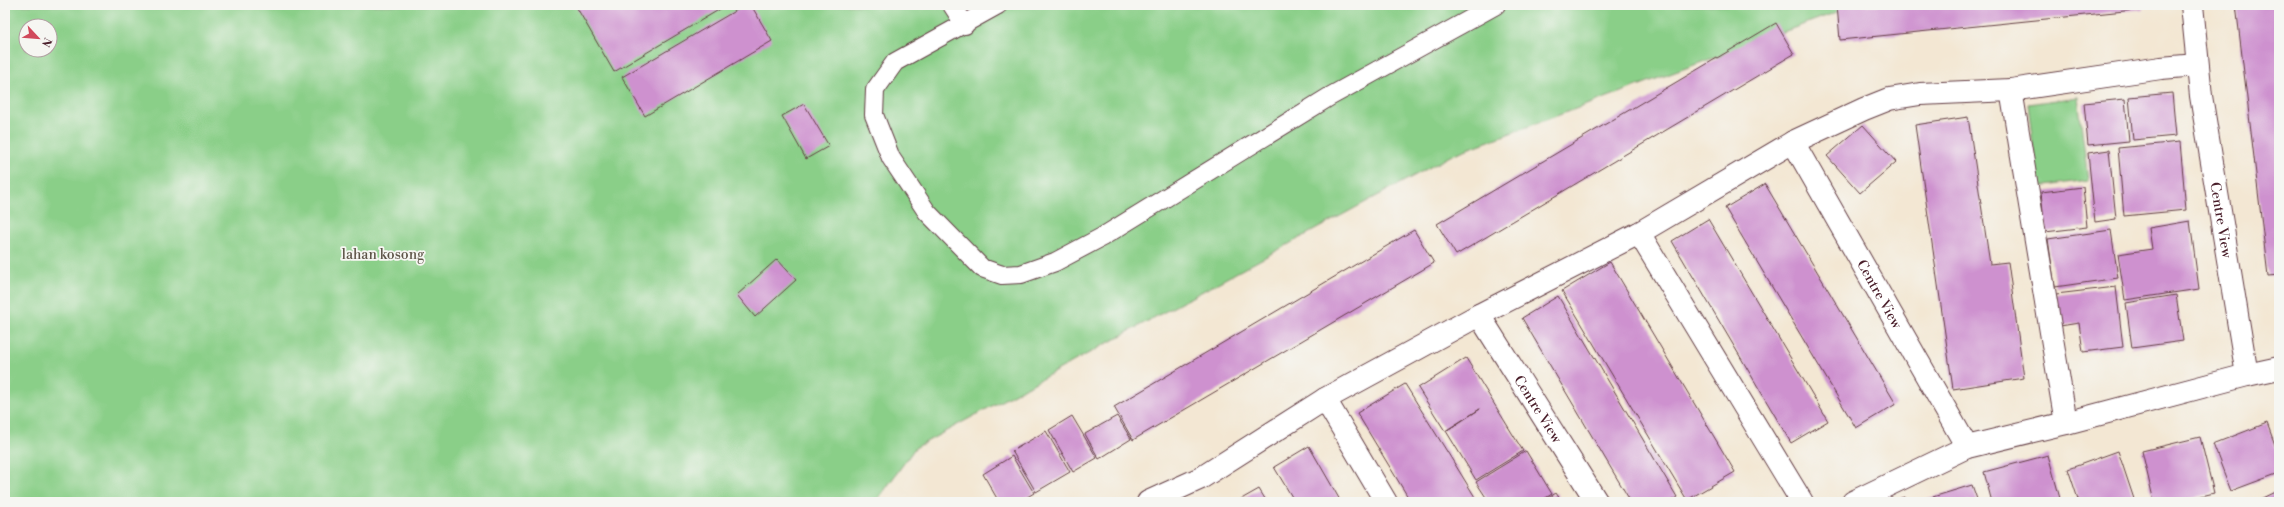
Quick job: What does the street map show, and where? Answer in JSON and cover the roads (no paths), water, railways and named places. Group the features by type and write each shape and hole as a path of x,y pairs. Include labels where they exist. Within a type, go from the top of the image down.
{"street":[{"name":"Centre View","path":"2192,5 2197,65 2247,375"},
{"path":"1148,502 1186,495 1200,478 1325,399 1479,315 1639,233 1793,142 1864,109 1889,100 1920,94 2011,90 2161,68 2197,65"},
{"path":"2011,90 2066,423"},
{"name":"Centre View","path":"1793,142 1967,446"},
{"path":"1639,233 1802,502"},
{"name":"Centre View","path":"1479,315 1597,502"},
{"path":"1853,502 1967,446 2066,423 2247,375 2279,368"},
{"path":"1325,399 1386,502"}],"lane":[{"path":"952,5 965,25"},
{"path":"998,5 965,25 895,62 875,90 874,115 891,158 927,212 982,268 1002,275 1021,274 1056,262 1102,237 1329,97 1496,5"}],"park label":[{"name":"lahan kosong","path":"383,254"}]}
